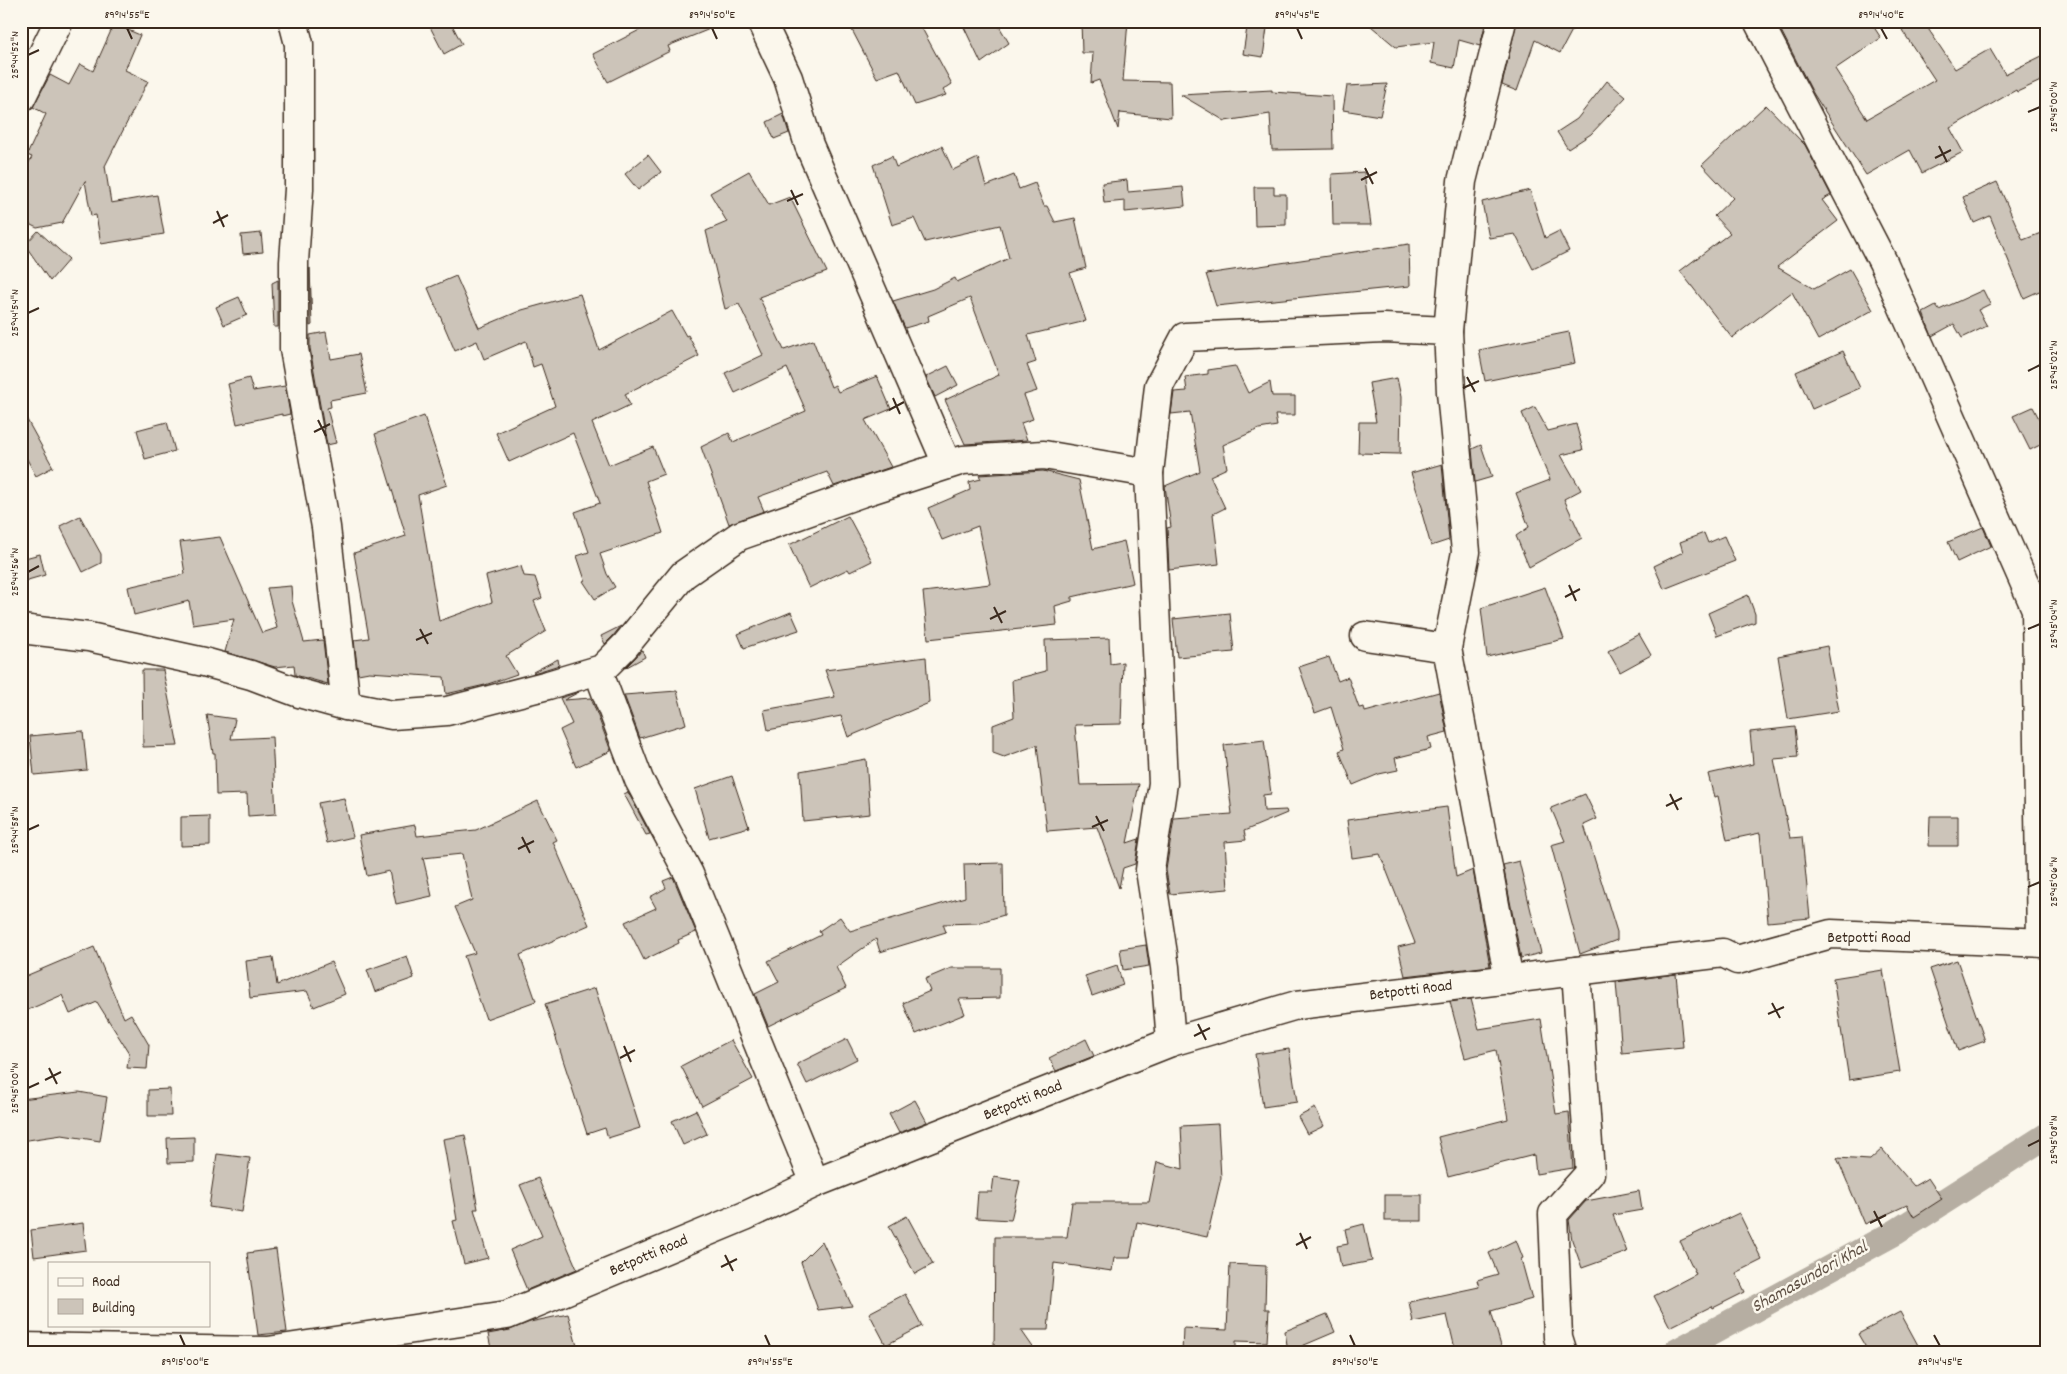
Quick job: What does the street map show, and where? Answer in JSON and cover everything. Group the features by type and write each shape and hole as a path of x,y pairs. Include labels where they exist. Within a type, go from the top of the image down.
{"street":[{"path":"21,98 59,21"},
{"path":"293,21 299,44 299,180 294,262 294,349 326,528 346,706"},
{"path":"761,21 788,78 809,146 947,464"},
{"path":"1502,21 1462,181 1448,331 1451,392 1466,552 1447,648 1509,980"},
{"path":"1758,21 1883,262 2036,608 2043,943"},
{"path":"1171,1042 1165,967 1150,870 1164,783 1149,473 1159,386 1185,336 1384,328 1448,331"},
{"path":"21,629 89,637 195,660 299,693 346,706 392,715 447,711 602,669 625,646 683,575 739,536 947,464 963,460 1044,455 1149,473"},
{"path":"1365,636 1447,648"},
{"path":"603,684 639,780 689,874 815,1183"},
{"name":"Betpotti Road","path":"21,1347 269,1352 507,1315 745,1216 815,1183 1171,1042 1297,1005 1723,953 1737,960 1831,934 2043,943"},
{"path":"1563,1353 1558,1337 1553,1214 1590,1174 1576,971"}],"building":[{"path":"427,21 450,21 462,44 444,54"},
{"path":"657,21 727,22 668,46 670,51 608,82 593,54"},
{"path":"866,21 918,21 952,84 943,90 946,95 915,105 899,70 877,78 852,30"},
{"path":"961,21 996,21 1009,43 981,63"},
{"path":"1081,21 1128,21 1123,81 1170,82 1171,118 1120,112 1118,129 1099,80 1091,83 1093,53 1082,53"},
{"path":"1248,21 1268,21 1263,57 1243,54"},
{"path":"1365,21 1486,21 1480,46 1459,40 1454,68 1431,63 1434,42 1396,47"},
{"path":"1517,21 1577,21 1560,53 1535,40 1517,91 1502,85"},
{"path":"1776,21 1870,21 1881,38 1835,69 1867,119 1935,80 1902,30 1915,21 1923,21 1955,69 1990,49 2005,74 2046,54 2046,73 2043,75 2045,79 2017,92 2016,90 1950,128 1963,152 1922,173 1910,150 1866,175 1813,93"},
{"path":"114,24 140,35 125,70 148,81 105,166 111,203 157,195 164,234 101,244 96,215 91,216 85,181 62,223 37,228 21,220 21,177 32,157 27,155 46,114 33,107 50,75 69,85 80,64 93,71"},
{"path":"1607,81 1626,97 1591,134 1568,149 1557,132 1577,119"},
{"path":"1387,84 1380,116 1343,110 1347,86"},
{"path":"1272,90 1272,92 1332,96 1333,149 1272,150 1270,114 1225,121 1181,95"},
{"path":"1766,105 1805,145 1831,195 1822,200 1838,221 1777,267 1814,289 1850,269 1873,310 1818,340 1792,292 1732,338 1680,271 1730,233 1714,216 1733,198 1702,165"},
{"path":"783,114 789,133 774,139 767,122"},
{"path":"942,146 953,170 978,158 986,186 1014,175 1019,189 1035,183 1044,206 1047,206 1055,222 1075,218 1086,268 1070,273 1086,321 1028,335 1036,362 1027,365 1037,391 1024,395 1033,419 1021,423 1027,440 965,444 945,400 999,375 970,298 928,316 929,321 905,328 893,301 933,289 955,278 957,282 1009,258 1000,225 925,242 914,218 892,225 873,165 892,156 896,167"},
{"path":"648,155 661,172 638,190 625,174"},
{"path":"749,171 769,205 790,197 827,272 759,297 784,350 813,340 831,387 835,385 838,392 877,376 891,409 865,420 891,467 834,486 827,472 758,497 764,511 729,524 701,447 729,433 733,442 806,411 787,368 735,393 725,373 763,355 739,304 725,309 706,231 727,222 710,193"},
{"path":"1364,172 1371,225 1333,225 1332,174"},
{"path":"1127,180 1128,192 1183,187 1185,206 1125,212 1125,201 1104,203 1102,183"},
{"path":"1997,182 2023,240 2046,231 2046,288 2024,298 1990,216 1974,223 1963,197"},
{"path":"1254,187 1274,187 1274,194 1286,194 1286,225 1255,226"},
{"path":"1530,190 1545,238 1559,231 1569,251 1533,269 1515,234 1489,238 1482,202"},
{"path":"38,231 69,259 50,281 25,245"},
{"path":"261,233 263,252 243,254 241,235"},
{"path":"1409,244 1410,286 1216,306 1206,274"},
{"path":"310,268 312,325 310,326"},
{"path":"456,276 479,328 522,310 580,294 599,350 672,311 699,356 625,394 630,405 592,423 609,465 653,447 664,474 646,481 663,533 600,554 607,574 615,587 595,599 583,581 585,580 577,556 589,552 575,512 600,503 573,433 509,462 496,433 555,406 541,364 533,367 526,341 484,359 477,341 455,351 428,288"},
{"path":"278,280 278,327 274,327 272,283"},
{"path":"1983,290 1990,304 1978,310 1987,326 1962,338 1954,324 1932,336 1923,313 1936,306 1939,310"},
{"path":"239,297 247,315 224,325 216,307"},
{"path":"326,332 331,359 359,354 367,393 330,400 331,407 327,408 336,443 327,445 310,348 310,335"},
{"path":"1569,332 1575,363 1485,381 1479,350"},
{"path":"1843,351 1860,388 1812,409 1796,372"},
{"path":"948,366 958,385 935,397 926,377"},
{"path":"1235,366 1248,393 1270,382 1272,396 1295,396 1295,415 1275,415 1277,426 1259,429 1223,445 1227,468 1210,476 1225,508 1213,514 1219,564 1169,570 1167,528 1171,527 1165,486 1200,471 1190,412 1171,414 1174,392 1187,391 1185,377 1208,374 1208,370"},
{"path":"249,378 253,391 285,386 290,414 237,424 228,384"},
{"path":"1397,378 1401,397 1400,454 1358,453 1359,422 1376,422 1369,383"},
{"path":"1535,407 1548,431 1576,424 1583,450 1561,455 1581,490 1564,499 1582,538 1529,567 1516,536 1529,527 1516,493 1550,480 1522,413"},
{"path":"2033,407 2046,432 2046,442 2030,450 2013,416"},
{"path":"21,409 53,467 36,476 21,448"},
{"path":"424,416 447,485 418,495 439,621 492,602 486,576 521,566 524,576 535,577 542,598 534,601 546,631 506,656 517,674 485,685 446,694 444,677 369,672 358,674 354,640 369,638 354,553 406,536 375,434"},
{"path":"167,422 175,451 145,459 137,430"},
{"path":"1481,445 1492,477 1475,482 1472,449"},
{"path":"1442,464 1449,540 1431,546 1421,510 1423,510 1411,473"},
{"path":"1043,471 1079,480 1093,549 1124,541 1133,583 1072,597 1072,601 1055,606 1057,625 928,639 923,592 990,584 978,526 942,540 928,508 970,490 969,482 981,479 979,475"},
{"path":"80,516 101,554 101,563 83,572 60,526"},
{"path":"848,516 872,561 850,572 848,569 809,588 789,545"},
{"path":"1983,527 1991,546 1957,562 1948,542"},
{"path":"1704,533 1708,543 1724,536 1735,561 1664,589 1654,566 1683,552 1680,542"},
{"path":"220,537 262,633 277,628 267,588 291,586 292,601 304,642 323,640 328,684 295,675 294,665 275,667 225,652 234,619 193,625 189,601 134,615 128,587 185,574 180,542"},
{"path":"40,554 45,575 21,582 21,559"},
{"path":"1545,587 1564,639 1487,657 1481,608"},
{"path":"1748,595 1755,614 1755,622 1717,636 1708,613"},
{"path":"791,612 799,630 744,648 738,634"},
{"path":"1230,613 1234,652 1177,657 1173,619"},
{"path":"621,626 613,636 605,644 601,636"},
{"path":"1639,634 1651,655 1620,672 1608,651"},
{"path":"1109,638 1110,664 1123,662 1121,724 1075,725 1080,785 1139,784 1127,843 1139,839 1135,864 1123,868 1119,888 1097,827 1047,831 1037,745 1004,757 993,753 993,725 1014,717 1012,680 1046,671 1045,640"},
{"path":"1827,646 1839,711 1788,719 1778,656"},
{"path":"642,650 645,657 625,668 636,657"},
{"path":"926,657 929,703 848,737 841,716 768,730 764,710 835,697 825,670"},
{"path":"1329,657 1338,681 1348,677 1359,708 1364,707 1365,712 1439,692 1447,732 1428,737 1431,749 1395,758 1398,770 1379,774 1353,785 1339,751 1344,749 1331,707 1315,713 1299,667"},
{"path":"558,659 559,665 533,672"},
{"path":"142,670 163,670 178,746 143,747"},
{"path":"677,691 686,724 640,738 624,695"},
{"path":"579,692 564,700 591,698 611,751 576,767 560,730 572,724 560,698"},
{"path":"207,715 235,719 231,739 272,737 276,814 248,816 247,794 216,795 215,753 213,753"},
{"path":"1795,727 1798,757 1774,759 1790,838 1802,837 1810,918 1768,922 1760,833 1727,840 1718,796 1714,797 1708,774 1753,764 1750,732"},
{"path":"83,731 87,770 34,775 30,736"},
{"path":"1264,740 1271,794 1263,795 1264,811 1286,810 1287,813 1244,831 1246,840 1225,842 1228,889 1170,894 1166,870 1174,818 1232,814 1224,745"},
{"path":"866,759 870,814 803,821 800,771"},
{"path":"732,776 749,827 709,838 695,789"},
{"path":"628,792 650,834 646,835 624,794"},
{"path":"1585,794 1597,819 1584,825 1617,932 1617,940 1580,954 1551,845 1565,841 1551,808"},
{"path":"344,798 353,837 327,843 318,803"},
{"path":"538,801 557,840 553,842 589,925 520,955 536,1001 486,1019 464,956 475,953 455,907 472,900 462,854 423,858 432,896 396,904 389,871 367,876 359,835 415,825 417,836 476,830"},
{"path":"1447,807 1456,877 1473,870 1490,966 1405,976 1398,947 1415,943 1380,854 1352,858 1347,820"},
{"path":"210,816 210,845 181,846 181,817"},
{"path":"1930,816 1958,816 1958,846 1929,846"},
{"path":"1519,861 1541,953 1521,958 1503,865"},
{"path":"1003,863 1004,915 977,923 943,924 946,932 880,952 876,939 836,967 846,988 768,1026 755,994 779,982 768,961 821,935 819,931 840,917 850,931 965,897 964,864"},
{"path":"673,877 696,932 678,940 679,943 644,960 625,922 656,908 650,897 666,888 663,881"},
{"path":"1146,945 1149,966 1123,970 1120,949"},
{"path":"94,947 124,1018 131,1014 149,1045 147,1069 127,1068 129,1053 97,1002 70,1014 62,995 21,1013 21,978"},
{"path":"407,956 414,978 375,992 367,970"},
{"path":"273,957 277,985 331,962 345,994 314,1007 307,991 250,998 246,961"},
{"path":"1957,960 1985,1041 1958,1051 1930,969"},
{"path":"1117,965 1123,985 1092,996 1085,976"},
{"path":"951,968 1000,968 1000,998 959,999 965,1014 916,1034 903,1003 930,991 925,979"},
{"path":"1883,970 1900,1072 1849,1080 1833,978"},
{"path":"1676,974 1683,1047 1622,1053 1616,982"},
{"path":"595,988 640,1128 608,1138 605,1128 587,1134 545,1004"},
{"path":"1471,999 1479,1029 1541,1019 1556,1114 1569,1112 1573,1168 1536,1174 1534,1155 1448,1177 1438,1137 1508,1119 1496,1050 1465,1058 1450,1002"},
{"path":"847,1039 857,1059 807,1084 797,1064"},
{"path":"1086,1039 1094,1056 1056,1071 1049,1058"},
{"path":"731,1040 753,1079 702,1106 681,1066"},
{"path":"1289,1049 1297,1102 1263,1107 1255,1054"},
{"path":"170,1089 171,1116 148,1116 148,1090"},
{"path":"79,1092 107,1097 100,1141 62,1135 21,1141 21,1099"},
{"path":"915,1100 927,1122 899,1133 889,1114"},
{"path":"1315,1108 1324,1126 1307,1134 1298,1117"},
{"path":"696,1110 707,1134 683,1145 672,1121"},
{"path":"1218,1124 1221,1178 1207,1237 1137,1222 1130,1258 1114,1258 1112,1271 1054,1263 1048,1330 1021,1330 1037,1353 994,1353 995,1237 1067,1237 1072,1202 1149,1202 1157,1162 1183,1169 1181,1126"},
{"path":"465,1135 478,1209 474,1209 488,1258 464,1264 453,1221 457,1220 443,1139"},
{"path":"194,1137 194,1162 168,1163 167,1138"},
{"path":"1882,1149 1914,1186 1928,1178 1942,1199 1914,1217 1907,1205 1865,1224 1837,1158 1870,1160"},
{"path":"217,1154 250,1158 242,1212 209,1207"},
{"path":"994,1177 1020,1181 1011,1220 976,1218 978,1192 992,1192"},
{"path":"538,1178 577,1269 527,1290 510,1250 542,1236 520,1185"},
{"path":"1639,1191 1642,1210 1613,1215 1627,1252 1582,1268 1572,1240 1569,1220 1586,1201"},
{"path":"1385,1195 1422,1195 1422,1221 1385,1221"},
{"path":"1739,1213 1762,1260 1736,1273 1745,1292 1670,1327 1654,1296 1696,1274 1680,1241"},
{"path":"907,1216 933,1264 915,1274 889,1226"},
{"path":"83,1223 86,1250 34,1257 31,1230"},
{"path":"1364,1224 1372,1261 1341,1267 1337,1246 1348,1244 1345,1229"},
{"path":"1516,1240 1523,1258 1521,1259 1532,1299 1491,1311 1503,1353 1456,1353 1447,1315 1413,1322 1409,1302 1479,1287 1477,1280 1498,1274 1489,1253"},
{"path":"822,1241 852,1306 818,1310 801,1262"},
{"path":"276,1249 287,1332 258,1335 247,1253"},
{"path":"1230,1264 1266,1266 1265,1309 1269,1309 1267,1342 1236,1341 1236,1353 1182,1353 1183,1328 1227,1330"},
{"path":"905,1294 922,1326 886,1345 869,1313"},
{"path":"1900,1312 1919,1347 1908,1353 1869,1353 1858,1334"},
{"path":"568,1314 579,1353 492,1353 488,1334"},
{"path":"1327,1314 1335,1332 1288,1352 1285,1331"}],"waterway":[{"name":"Shamasundori Khal","path":"1674,1353 1896,1232 2046,1136"}]}
